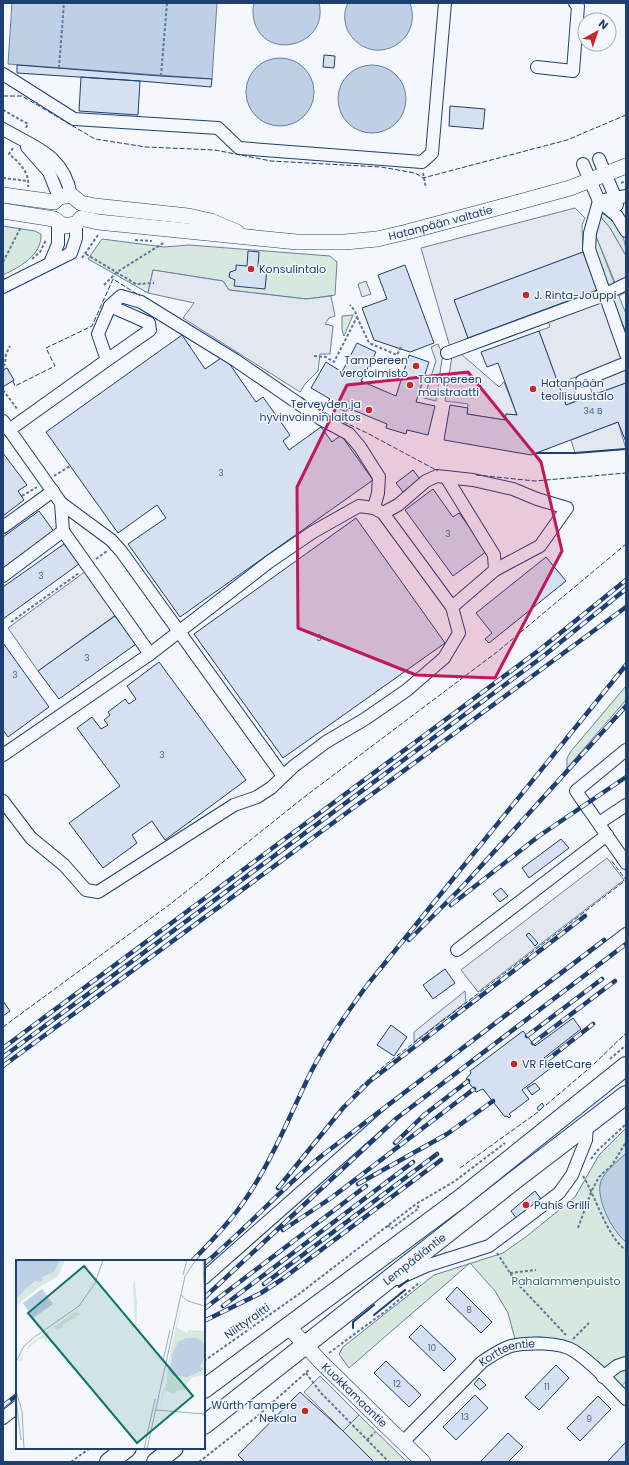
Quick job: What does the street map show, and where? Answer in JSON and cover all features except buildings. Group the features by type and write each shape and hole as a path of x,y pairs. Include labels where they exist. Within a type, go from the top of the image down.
{"highway":[{"name":"Lempääläntie","path":"205,1388 466,1194 626,1066"},
{"name":"Lempääläntie","path":"205,1424 626,1095"},
{"path":"592,1121 626,1106"},
{"path":"109,1462 126,1449"},
{"path":"156,1462 173,1449"}],"main road":[{"name":"Hatanpään valtatie","path":"3,195 70,207 98,222 297,242 333,243 377,238 508,205 590,181 626,166"},
{"name":"Hatanpään valtatie","path":"3,211 56,221 64,226 70,207"},
{"name":"Kuokkamaantie","path":"288,1326 306,1346 423,1462"}],"street":[{"path":"3,74 74,119 218,128 239,148 422,162 432,153 445,3"},
{"path":"537,67 572,71 578,6 575,3"},
{"path":"3,129 47,153 58,164 66,179 76,238 71,253 3,287"},
{"path":"599,159 606,175 621,197 617,216"},
{"path":"583,164 599,201 617,216 626,231"},
{"path":"599,201 621,197"},
{"path":"599,201 590,233 589,249 626,354"},
{"path":"50,263 58,244 56,221 52,208 70,207"},
{"path":"447,353 604,295 626,284"},
{"path":"3,801 31,838 64,865 86,890 98,892 234,805 262,794 271,788 283,776 326,742 407,690 444,658 459,633 452,607 378,510 378,477 360,447 350,434 321,419 235,360 141,302 121,296 110,306 98,334 107,360"},
{"path":"110,306 148,323 150,330 24,420 6,425 61,503 111,540 122,552 283,776"},
{"path":"582,381 626,363"},
{"path":"3,755 150,654 178,630 313,532 359,506 378,510 398,505 426,481 437,476 473,480 513,489 537,499 567,508 540,546 495,570 452,607"},
{"path":"446,477 494,555 495,570"},
{"path":"3,527 53,491"},
{"path":"61,503 64,531 150,654"},
{"path":"3,576 64,531"},
{"path":"626,750 576,791 626,863"},
{"path":"599,823 626,805"},
{"path":"457,950 607,835"},
{"path":"205,1277 392,1112 626,934"},
{"path":"378,1288 426,1266 489,1246 559,1193 572,1175 592,1121"},
{"name":"Kortteentie","path":"403,1442 482,1362 497,1352 512,1346 539,1343 572,1345"},
{"path":"572,1345 626,1399"},
{"path":"603,1377 617,1366 626,1363"},
{"path":"3,1418 16,1408"}],"path":[{"path":"59,68 64,3"},
{"path":"161,76 167,3"},
{"path":"3,110 28,124"},
{"path":"3,178 28,181 17,161 9,154"},
{"path":"422,162 426,188"},
{"path":"3,262 23,224"},
{"path":"31,260 40,252 46,241 46,234"},
{"path":"104,285 117,272 165,242"},
{"path":"86,254 136,284 154,283"},
{"path":"350,305 355,311 369,343 397,355 402,345"},
{"path":"314,356 326,358 334,362 357,317"},
{"path":"3,366 5,364 6,354 10,346"},
{"path":"3,390 24,420"},
{"path":"11,622 109,550 122,552"},
{"path":"606,1063 626,1045"},
{"name":"Niittyraitti","path":"205,1361 299,1294 416,1204 455,1181 506,1142"},
{"path":"578,1228 592,1190 599,1177 612,1165 626,1142"},
{"path":"584,1176 615,1240 626,1250"},
{"path":"388,1225 391,1229 419,1208 416,1204"},
{"path":"497,1252 510,1273 572,1345 589,1323"},
{"path":"510,1273 536,1270"},
{"path":"366,1316 371,1322"},
{"path":"306,1373 321,1393 389,1462"},
{"path":"367,1440 375,1432"},
{"path":"71,1462 89,1449"}],"highlighted area":[{"path":"468,372 541,462 562,551 495,678 416,675 298,628 297,487 347,385"}],"green space":[{"path":"599,211 611,220 619,229 626,248 626,256 610,228 599,215"},
{"path":"3,226 35,231 41,234 38,248 34,254 23,264 3,275"},
{"path":"596,236 615,285 626,277 626,292 619,296 626,314 626,333 595,252"},
{"path":"102,239 164,247 189,245 330,256 337,262 335,295 307,299 229,290 223,281 153,270 148,293 88,259"},
{"path":"353,315 344,336 342,330 342,316"},
{"path":"626,686 626,700 567,768 567,758 571,751"},
{"name":"Pahalammenpuisto","path":"626,1128 626,1153 605,1175 600,1186 610,1222 626,1242 626,1381 621,1387 564,1342 541,1337 515,1339 508,1313 495,1291 470,1263 503,1253 527,1236 575,1197 599,1155"},
{"path":"469,1264 349,1368 339,1354 343,1347 434,1275"},
{"path":"359,1415 407,1462 374,1462 343,1431"}],"shaded area":[{"path":"575,208 585,218 582,225 583,252 455,300 468,338 450,347 421,248"},
{"path":"599,215 610,228 626,256 626,277 616,285 596,236"},
{"path":"153,270 223,281 229,290 306,299 331,296 335,316 329,318 325,324 333,326 330,354 320,354 318,371 305,384 300,392 183,318 194,303 148,293"},
{"path":"366,281 371,294 362,297 358,284"},
{"path":"612,298 626,333 626,383 593,395 585,374 570,379 578,400 566,405 539,331 550,327 548,321"},
{"path":"438,344 444,358 442,359 436,401 424,398 436,361 431,347"},
{"path":"460,353 499,387 504,382 517,415 506,414 505,420 467,414 468,404 445,401 452,356"},
{"path":"618,422 626,449 575,453 571,440"},
{"path":"86,571 117,614 38,671 8,628"},
{"path":"607,858 624,880 478,992 461,970"},
{"path":"465,991 466,1002 414,1042 414,1032"},
{"path":"320,1376 359,1415 343,1431 304,1392"}],"water":[{"path":"12,3 217,3 212,79 8,64"},
{"path":"254,3 319,3 320,17 315,29 307,38 296,43 284,45 272,43 262,36 255,24 253,14"},
{"path":"348,3 410,3 412,17 410,30 403,40 393,46 382,50 370,49 359,44 349,33 345,18 345,10"},
{"path":"280,58 293,61 304,68 311,79 314,92 311,105 304,116 293,123 280,126 267,123 256,116 249,105 246,92 249,79 256,68 267,61"},
{"path":"372,65 385,68 396,75 403,86 406,99 403,112 396,123 385,130 372,133 359,130 348,123 341,112 338,99 341,86 348,75 359,68"},
{"path":"626,1153 626,1242 615,1230 606,1214 600,1196 600,1188 601,1181 605,1174"}],"railway":[{"path":"3,1048 538,651 626,580"},
{"path":"3,1057 541,658 626,589"},
{"path":"3,1066 626,607"},
{"path":"193,1260 228,1222 257,1182 318,1059 338,1026 368,984 626,665"},
{"path":"409,940 463,886 626,706"},
{"path":"451,905 539,836 626,777"},
{"path":"278,1188 343,1108 370,1081 585,916"},
{"path":"205,1263 234,1238 290,1183 320,1157 604,940"},
{"path":"205,1297 397,1118 626,944"},
{"path":"527,1036 602,979"},
{"path":"533,1043 615,981"},
{"path":"546,1061 593,1024"},
{"path":"395,1143 424,1115 468,1081"},
{"path":"283,1230 331,1198 474,1089"},
{"path":"358,1184 447,1134 493,1101"},
{"path":"264,1284 437,1154"},
{"path":"205,1321 261,1293 281,1280 441,1160"},
{"path":"223,1306 413,1162"},
{"path":"205,1308 366,1186"},
{"path":"3,1406 16,1396"}],"fence":[{"path":"3,96 22,96 95,139 146,147 215,150 271,161 381,167 415,173 423,178 567,140 626,115"},
{"path":"13,381 15,386 55,366 46,348 92,326 113,279 140,296"},
{"path":"301,397 329,415 367,433 438,471"},
{"path":"476,475 535,481 626,473"},
{"path":"3,1027 173,902 303,798 497,652 626,544"},
{"path":"354,1092 385,1065 626,880 611,860"},
{"path":"546,1105 593,1065 626,1033"},
{"path":"460,1168 538,1112"}],"wall":[{"path":"537,453 575,453 626,449"},
{"path":"399,1287 408,1280"},
{"path":"374,1315 405,1290"},
{"path":"353,1328 353,1322 374,1305"}],"place":[{"name":"Konsulintalo","path":"251,269"},
{"name":"J. Rinta-Jouppi","path":"526,295"},
{"name":"Tampereen verotoimisto","path":"416,366"},
{"name":"Tampereen maistraatti","path":"410,385"},
{"name":"Hatanpään teollisuustalo","path":"533,389"},
{"name":"Terveyden ja hyvinvoinnin laitos","path":"369,410"},
{"name":"VR FleetCare","path":"514,1064"},
{"name":"Pahis Grilli","path":"526,1205"},
{"name":"Würth Tampere Nekala","path":"305,1411"}]}
